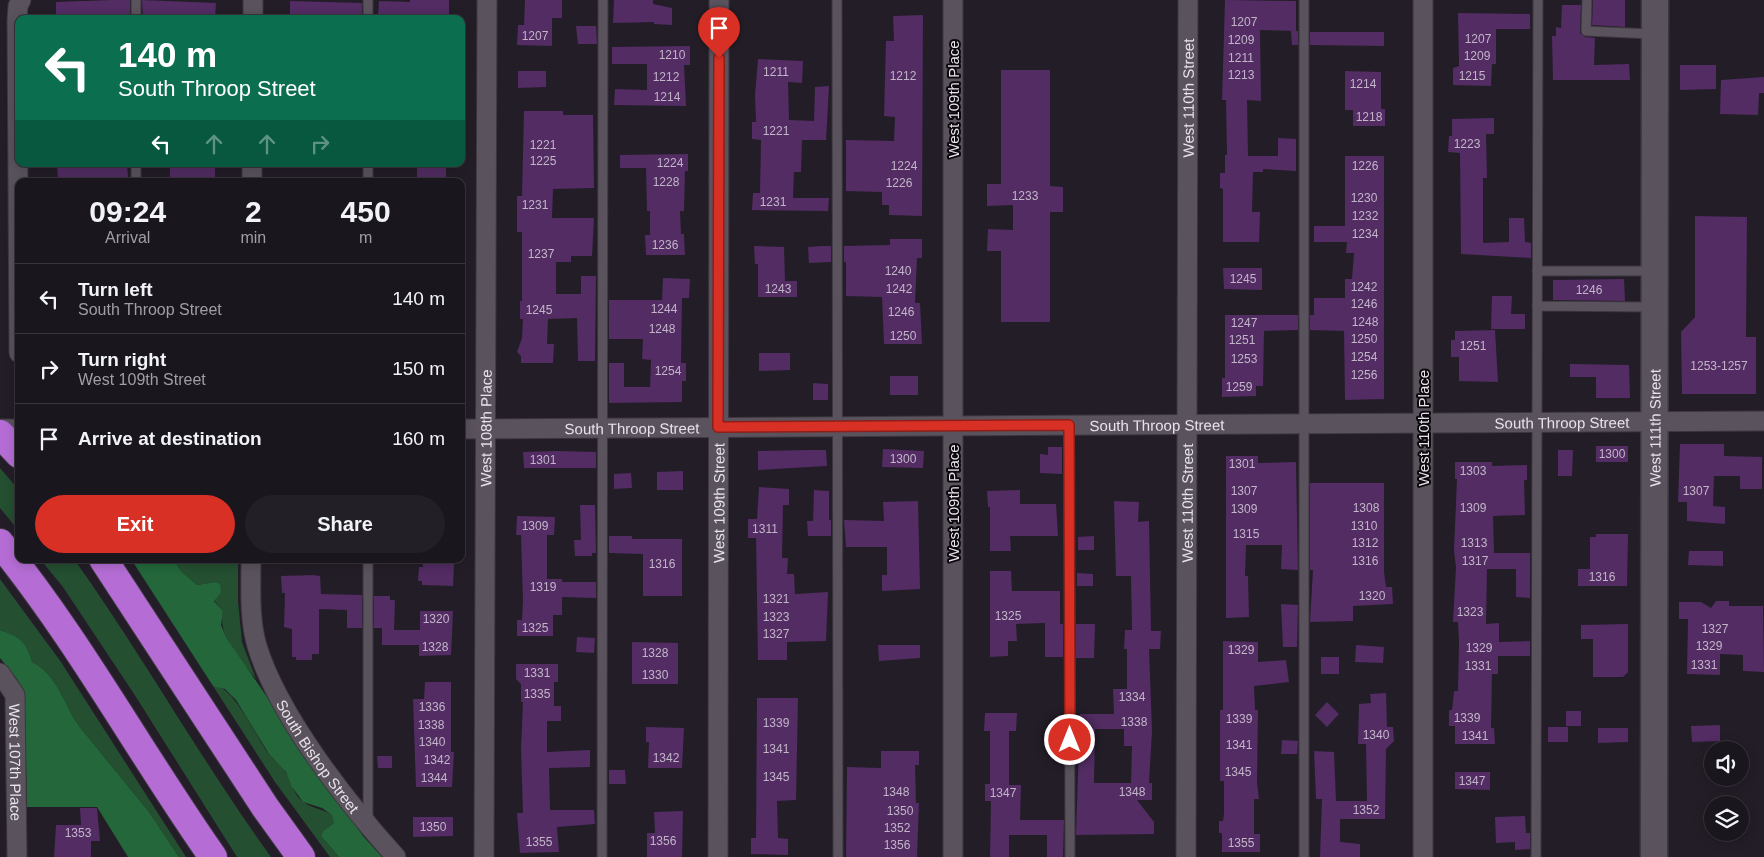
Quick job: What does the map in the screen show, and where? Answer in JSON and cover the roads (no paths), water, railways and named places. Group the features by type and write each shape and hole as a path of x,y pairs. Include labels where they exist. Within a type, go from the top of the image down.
{"highway":[{"path":"0,434 15,450"},
{"path":"0,543 15,561"},
{"path":"16,563 40,592 62,624 214,857"},
{"path":"106,563 265,807 301,857"}],"main road":[{"name":"West 111th Street","path":"1654,857 1655,0"}],"street":[{"path":"17,15 21,0"},
{"path":"253,0 253,15"},
{"name":"West 108th Place","path":"484,857 487,0"},
{"name":"West 109th Street","path":"718,857 719,0"},
{"name":"West 109th Place","path":"953,0 953,857"},
{"name":"West 110th Street","path":"1186,857 1188,0"},
{"name":"West 110th Place","path":"1423,0 1423,857"},
{"name":"South Throop Street","path":"465,429 1764,421"},
{"path":"0,429 15,429"},
{"name":"South Bishop Street","path":"250,563 252,615 256,644 271,683 299,730 340,788 396,857"},
{"name":"West 107th Place","path":"0,673 15,695 17,857"}],"lane":[{"path":"136,0 136,15"},
{"path":"368,0 368,15"},
{"path":"602,857 603,0"},
{"path":"837,0 838,857"},
{"path":"1304,0 1304,857"},
{"path":"1536,857 1538,0"},
{"path":"1587,0 1586,31 1619,30 1655,35"},
{"path":"1537,271 1655,271"},
{"path":"1537,306 1654,307"},
{"path":"1069,425 1070,857"},
{"path":"368,563 368,823"}]}
